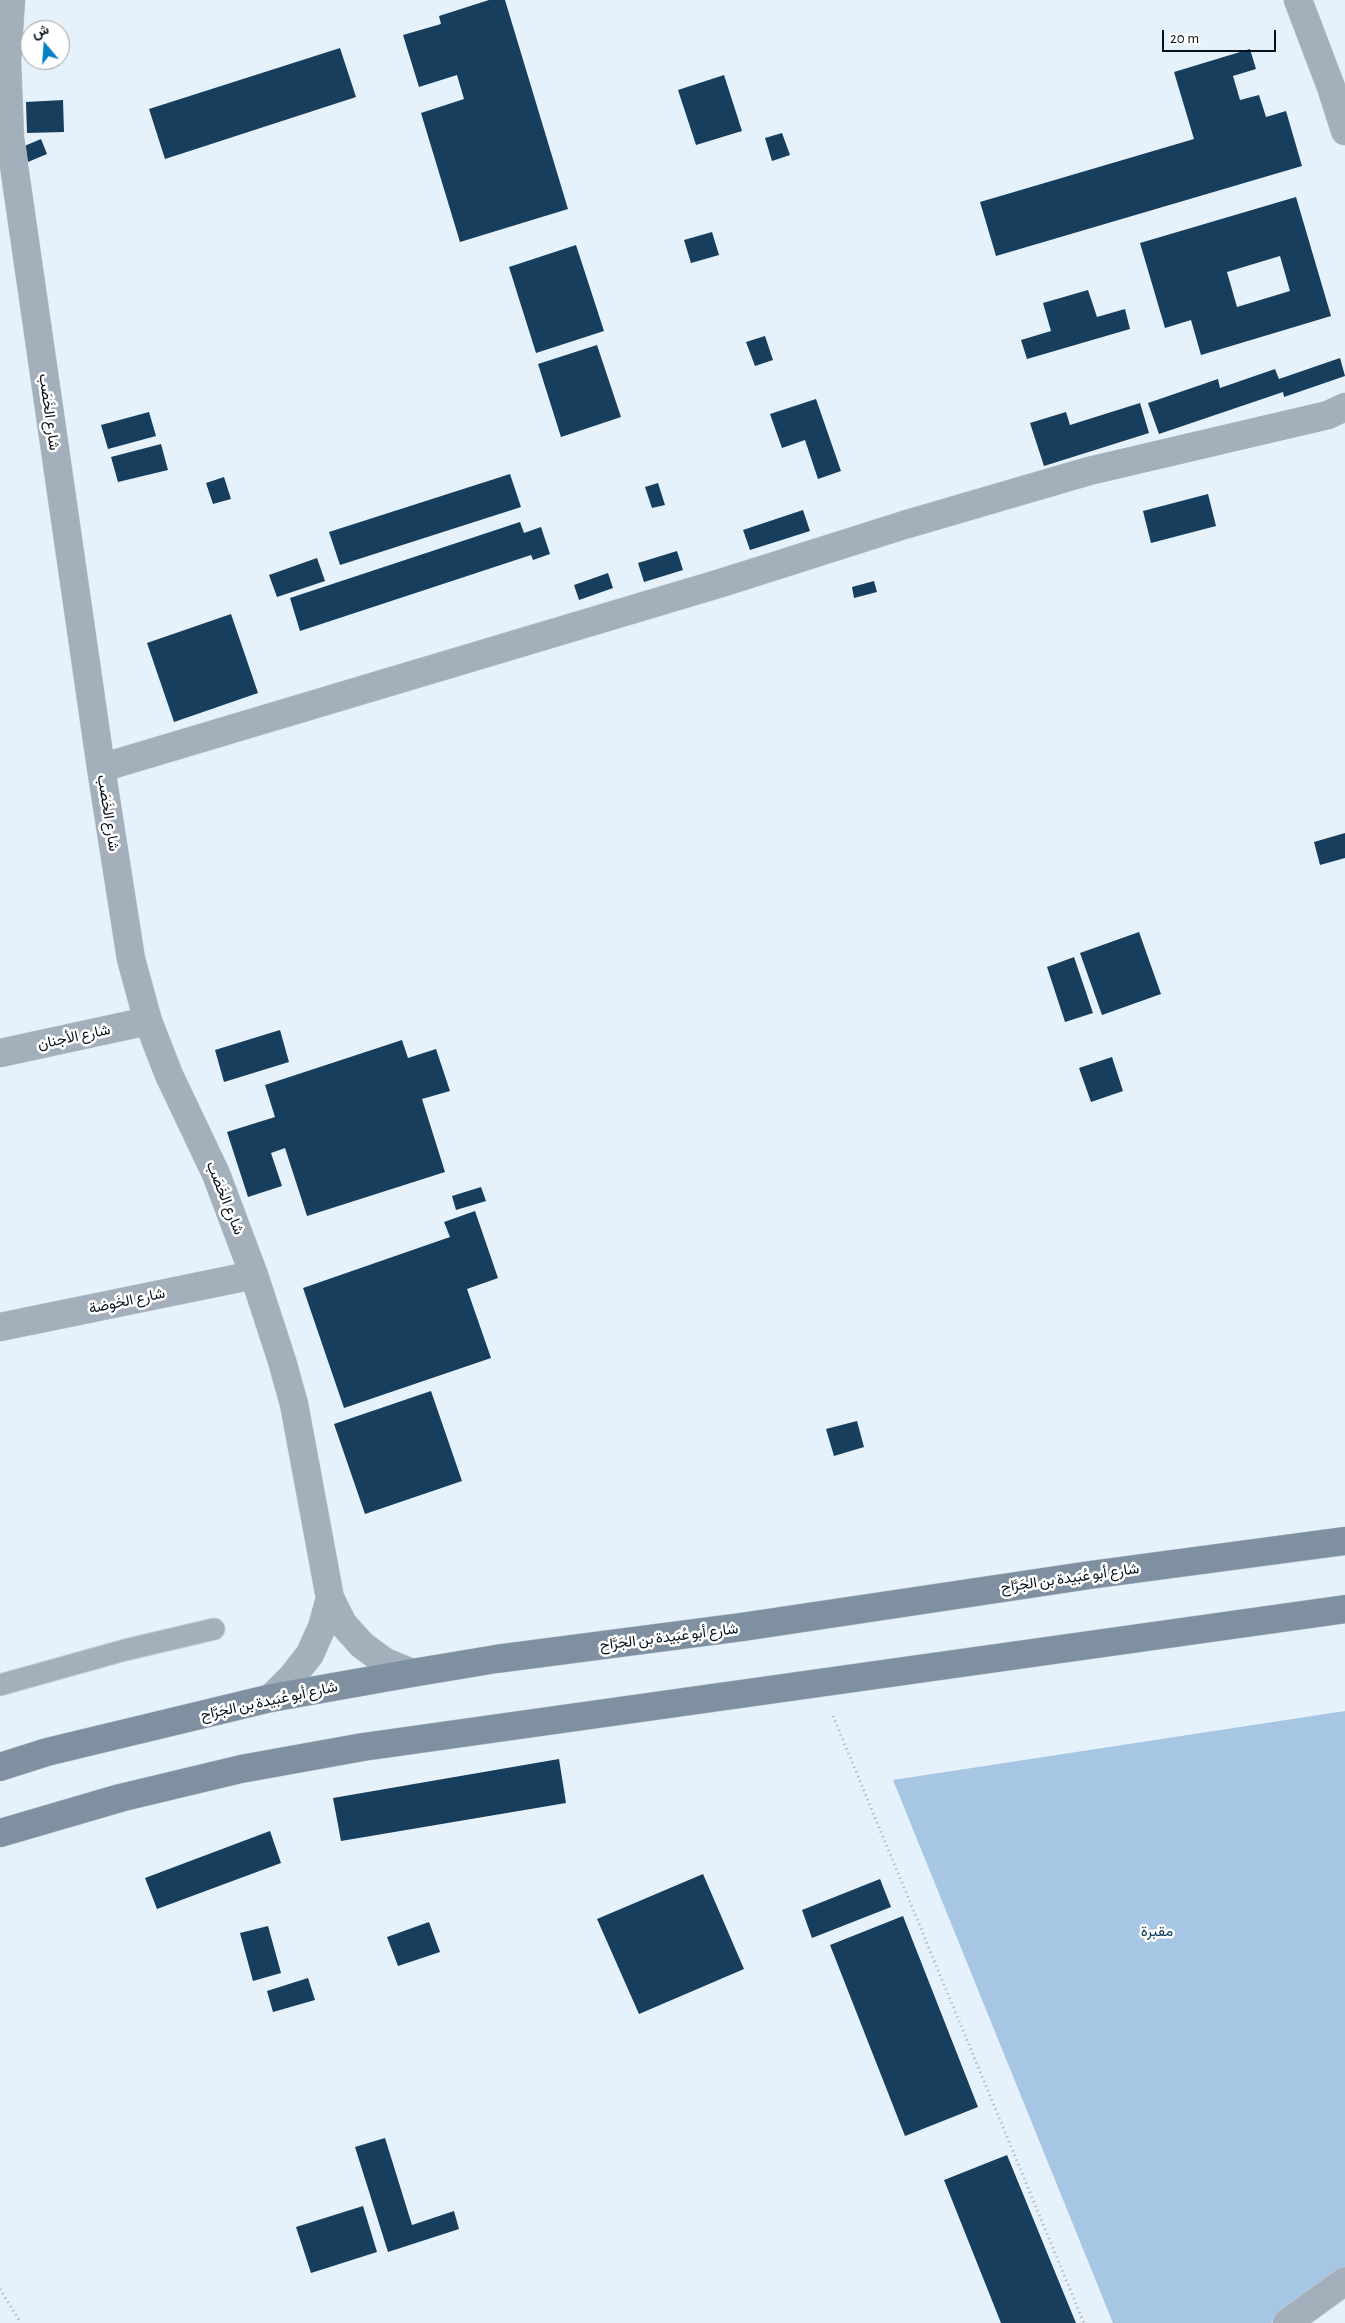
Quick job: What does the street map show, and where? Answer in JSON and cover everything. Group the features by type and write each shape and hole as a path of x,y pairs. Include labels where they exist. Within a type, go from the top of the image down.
{"main road":[{"name":"شارع أبو عُبَيدة بن الجَرَّاح","path":"0,1767 47,1752 271,1698 412,1673 496,1659 742,1627 1090,1575 1345,1541"},
{"path":"0,1833 120,1798 241,1769 363,1747 1345,1609"}],"street":[{"name":"شارع الخَصَب","path":"11,0 7,60 10,138 101,768 131,959 148,1021 169,1075 216,1174 254,1274 282,1361 294,1404 330,1598 343,1624 362,1645 385,1662 412,1673"},
{"path":"1298,0 1331,87 1345,131"},
{"path":"101,768 721,583 904,525 1089,471 1328,415 1345,407"},
{"name":"شارع الأجنان","path":"0,1052 148,1021"},
{"name":"شارع الخَوضة","path":"0,1327 254,1274"},
{"name":"شارع الخَصَب","path":"271,1698 292,1677 310,1654 322,1626 330,1598"},
{"path":"1287,2323 1345,2281"}],"lane":[{"path":"0,1685 124,1650 214,1629"}],"path":[{"path":"819,1683 1084,2323"},
{"path":"0,2289 21,2323"}],"green space":[{"name":"مقبرة","path":"1345,1711 1345,2270 1271,2323 1113,2323 893,1780"}],"building":[{"path":"489,0 505,0 568,209 460,242 421,113 464,99 457,75 419,87 403,35 441,24 439,16"},
{"path":"340,48 356,97 165,159 149,109"},
{"path":"1250,49 1256,69 1233,76 1240,100 1259,95 1266,117 1286,111 1302,166 996,256 980,202 1194,139 1174,72"},
{"path":"724,75 742,131 696,145 678,90"},
{"path":"63,100 64,132 27,133 26,102"},
{"path":"782,133 790,155 772,161 765,138"},
{"path":"41,139 47,154 28,162 22,147"},
{"path":"1296,197 1331,316 1201,355 1191,320 1165,328 1140,243","holes":["1280,256 1290,291 1237,307 1227,272"]},
{"path":"712,232 719,255 691,263 684,240"},
{"path":"576,245 604,331 536,353 509,267"},
{"path":"1088,290 1097,317 1125,309 1130,329 1027,359 1021,340 1051,331 1043,303"},
{"path":"765,336 773,360 755,366 746,342"},
{"path":"597,345 621,417 561,437 538,364"},
{"path":"1340,358 1345,376 1284,397 1283,392 1159,434 1148,403 1218,379 1220,388 1275,369 1279,379"},
{"path":"816,399 841,471 818,479 805,440 782,448 770,414"},
{"path":"1140,403 1149,433 1044,466 1030,423 1066,412 1070,425"},
{"path":"149,412 156,436 108,449 101,425"},
{"path":"161,444 168,470 118,482 111,457"},
{"path":"510,474 521,507 340,565 329,532"},
{"path":"224,477 231,499 213,504 206,483"},
{"path":"658,483 665,505 652,508 645,487"},
{"path":"1208,494 1216,526 1151,543 1143,511"},
{"path":"803,510 810,531 750,550 743,530"},
{"path":"520,522 524,533 541,527 550,554 533,560 531,555 300,631 290,598"},
{"path":"677,551 683,570 644,582 638,563"},
{"path":"317,558 325,581 277,597 269,575"},
{"path":"608,573 613,588 579,600 574,585"},
{"path":"874,581 877,592 854,598 852,587"},
{"path":"231,614 258,693 174,722 147,643"},
{"path":"1345,833 1345,858 1320,865 1314,842"},
{"path":"1139,932 1161,994 1102,1015 1080,953"},
{"path":"1074,957 1093,1013 1065,1022 1047,967"},
{"path":"280,1030 289,1062 224,1082 215,1050"},
{"path":"402,1040 408,1058 436,1049 450,1091 422,1099 445,1172 307,1216 285,1148 271,1153 282,1186 248,1197 227,1132 275,1117 265,1085"},
{"path":"1112,1057 1123,1091 1091,1102 1079,1068"},
{"path":"481,1187 486,1201 456,1210 452,1196"},
{"path":"475,1211 498,1278 467,1289 491,1358 344,1408 303,1288 450,1237 444,1222"},
{"path":"431,1391 462,1481 365,1514 334,1424"},
{"path":"857,1421 864,1447 834,1456 826,1429"},
{"path":"559,1759 566,1803 341,1841 333,1798"},
{"path":"270,1831 281,1863 157,1909 145,1878"},
{"path":"703,1874 744,1969 639,2014 597,1919"},
{"path":"880,1879 891,1907 812,1938 802,1910"},
{"path":"903,1916 978,2107 905,2136 830,1945"},
{"path":"429,1922 440,1952 398,1966 387,1937"},
{"path":"268,1926 281,1973 253,1981 240,1933"},
{"path":"308,1978 315,2000 273,2012 267,1991"},
{"path":"385,2138 412,2225 454,2211 459,2229 388,2252 355,2147"},
{"path":"1007,2155 1076,2323 1001,2323 944,2180"},
{"path":"363,2206 377,2252 311,2273 296,2227"}]}
